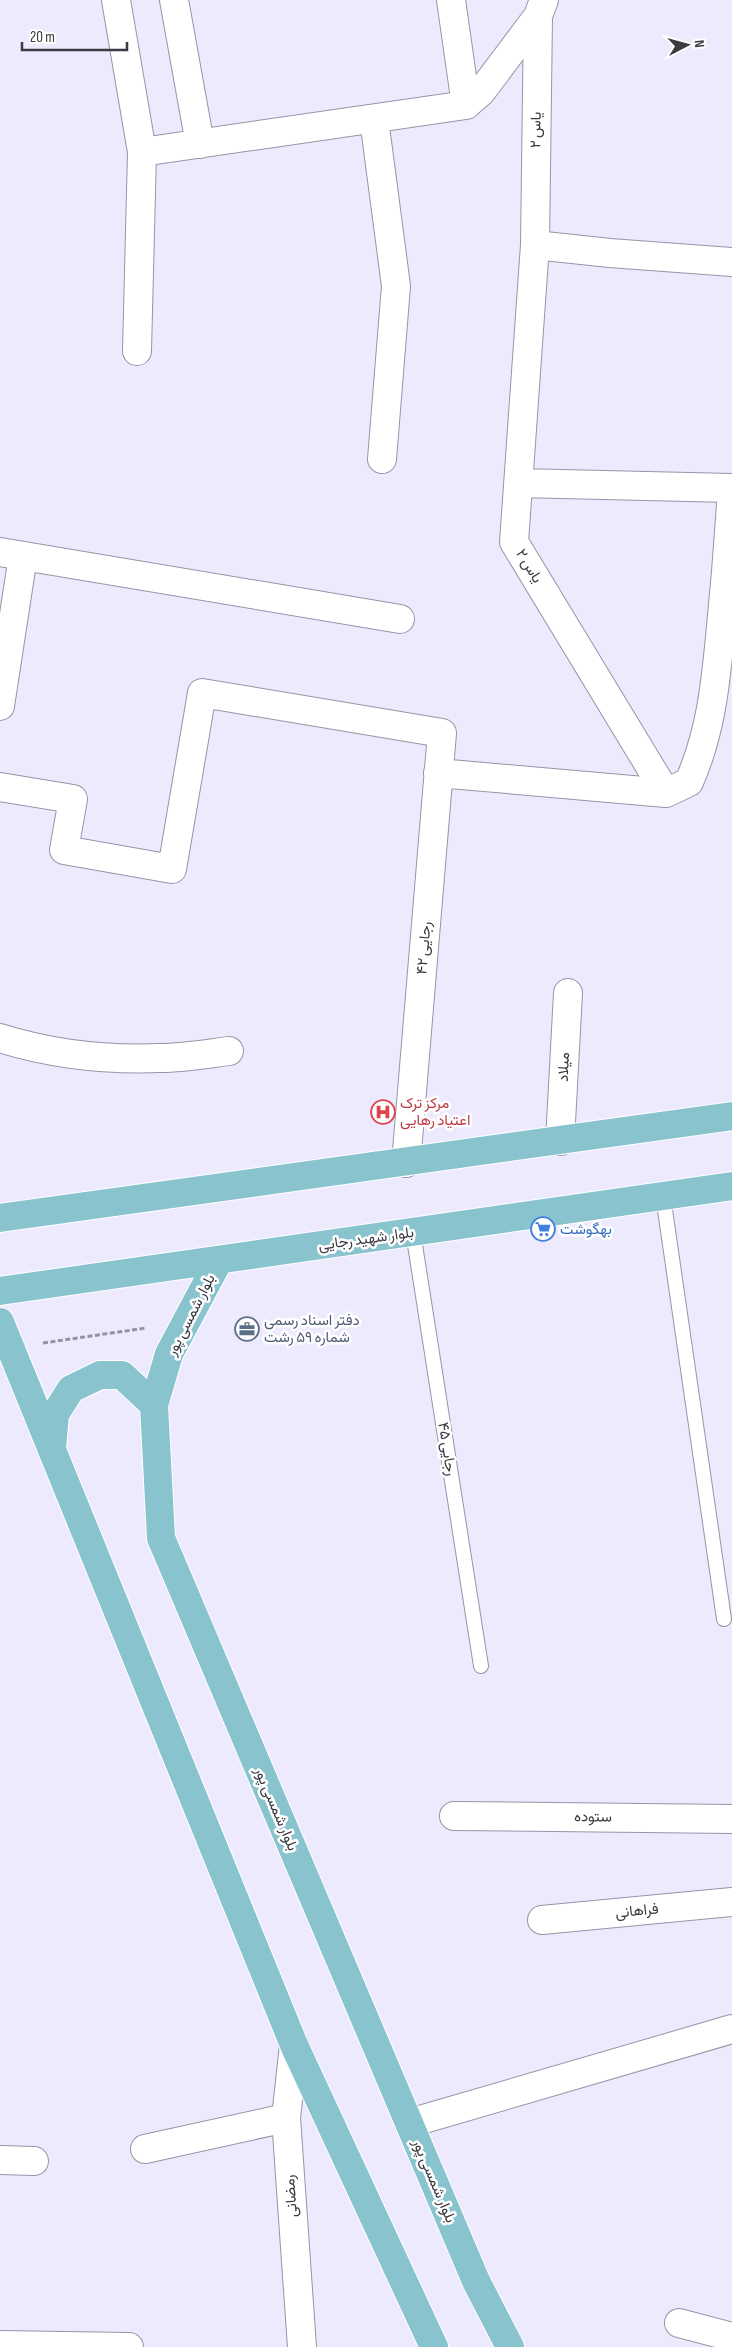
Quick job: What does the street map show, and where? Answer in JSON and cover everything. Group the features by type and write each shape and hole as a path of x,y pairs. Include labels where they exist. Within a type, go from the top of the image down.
{"main road":[{"path":"0,1218 406,1163 732,1116"},
{"name":"بلوار شهید رجایی","path":"0,1291 732,1186"},
{"name":"بلوار شمسی پور","path":"219,1260 169,1354 154,1405 161,1538 476,2281 510,2347"},
{"path":"0,1322 294,2045 434,2347"},
{"path":"52,1449 55,1414 71,1389 100,1375 122,1375 154,1405"}],"street":[{"path":"116,0 142,152 137,352"},
{"path":"174,0 200,144"},
{"path":"452,0 466,105"},
{"path":"142,152 466,105 480,92 541,8"},
{"name":"یاس ۲","path":"541,8 535,245 514,542 666,793"},
{"path":"374,119 396,286 382,459"},
{"path":"535,245 610,253 732,262"},
{"path":"438,773 666,793 689,782 701,754 713,704 726,578 732,488 519,483"},
{"path":"0,706 12,554 400,619"},
{"name":"رجایی ۴۲","path":"0,787 73,799 64,850 172,868 202,693 442,733 406,1163"},
{"name":"میلاد","path":"560,1141 568,993"},
{"path":"0,1038 24,1045 92,1057 160,1058 229,1051"},
{"name":"ستوده","path":"454,1816 732,1819"},
{"name":"فراهانی","path":"542,1920 732,1902"},
{"path":"410,2123 732,2029"},
{"name":"رمضانی","path":"294,2045 286,2118 302,2347"},
{"path":"145,2149 286,2118"},
{"path":"0,2160 34,2161"},
{"path":"679,2323 732,2337"},
{"path":"0,2345 129,2347"}],"lane":[{"path":"663,1196 724,1619"},
{"name":"رجایی ۴۵","path":"413,1232 481,1666"}],"path":[{"path":"11,1348 186,1322"}],"place":[{"name":"مرکز ترک اعتیاد رهایی","path":"383,1112"},
{"name":"بهگوشت","path":"543,1229"},
{"name":"دفتر اسناد رسمی شماره ۵۹ رشت","path":"247,1329"}]}
